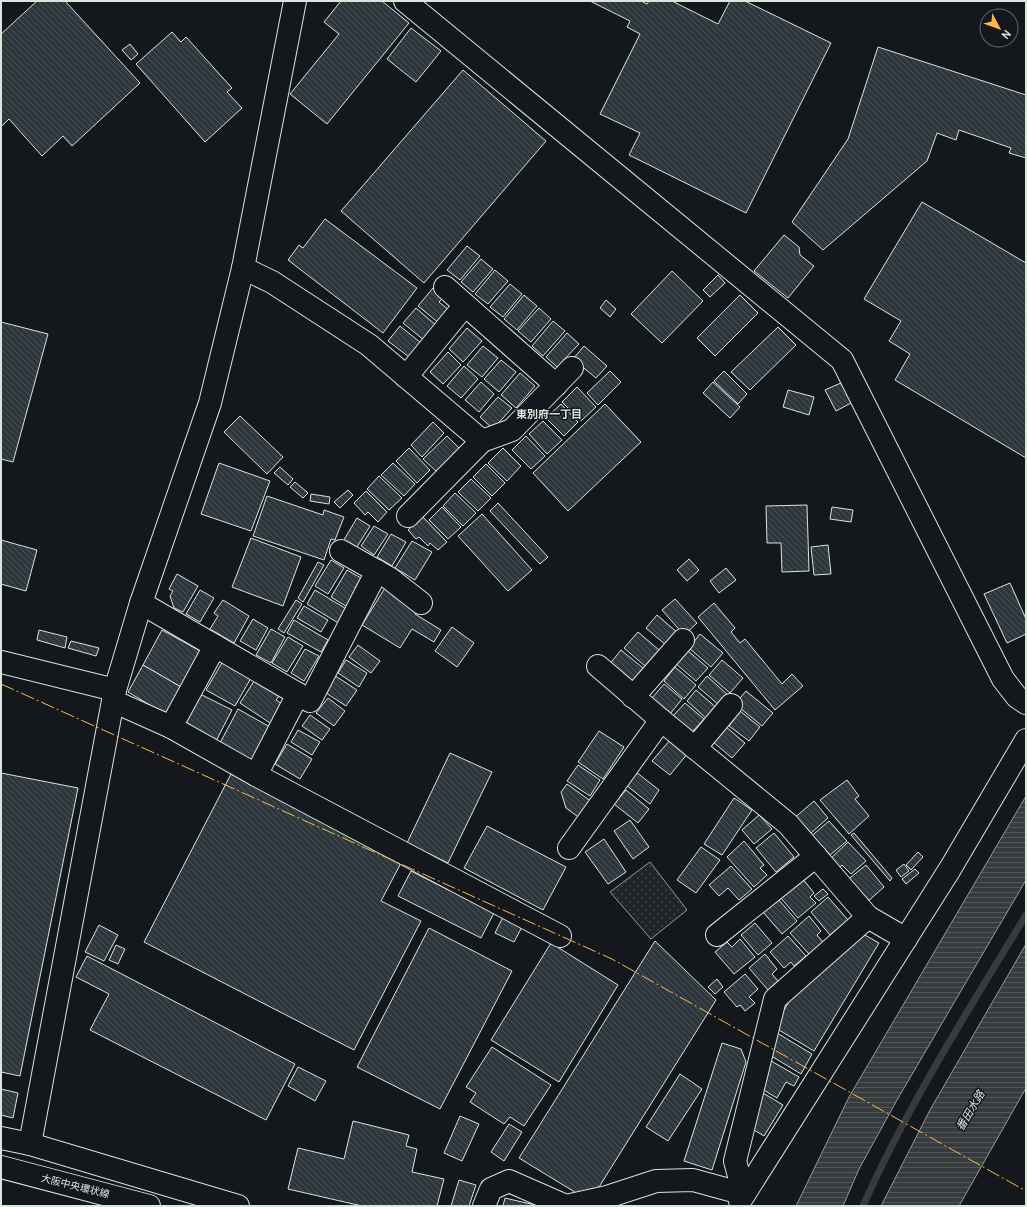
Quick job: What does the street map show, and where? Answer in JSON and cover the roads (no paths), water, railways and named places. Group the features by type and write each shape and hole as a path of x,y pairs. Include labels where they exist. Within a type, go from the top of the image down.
{"street":[{"path":"30,1144 114,695 141,603 210,403 243,268 295,1"},
{"path":"405,1 842,360 1003,680 1017,697 1026,703"},
{"path":"243,268 272,282 369,345 482,441"},
{"path":"445,288 556,385"},
{"path":"406,377 465,306"},
{"path":"408,516 482,441 512,430 572,368"},
{"path":"341,551 389,578 421,603"},
{"path":"141,603 310,701 377,571"},
{"path":"633,696 683,640"},
{"path":"171,727 215,646"},
{"path":"1,662 114,695 256,775 560,936"},
{"path":"598,666 660,720 788,824 868,917 906,939"},
{"path":"256,775 298,694"},
{"path":"695,748 731,705"},
{"path":"569,848 660,720"},
{"path":"740,1200 950,869 1026,740"},
{"path":"717,936 816,856"},
{"path":"740,1200 735,1161 775,999 868,917"},
{"path":"1,1138 30,1144 238,1206"},
{"name":"大阪中央環状線","path":"1,1166 149,1206"},
{"path":"484,1206 491,1189 509,1181 566,1206 607,1197 656,1182 693,1180 740,1200"}],"water":[{"path":"1026,796 1026,880 897,1100 859,1169 843,1206 796,1206 849,1097"},
{"name":"番田水路","path":"1026,944 1026,1088 959,1206 881,1206 930,1110"}],"waterway":[{"path":"863,1206 899,1131 919,1094 1026,915"}],"district":[{"name":"東別府一丁目","path":"549,415"}]}
